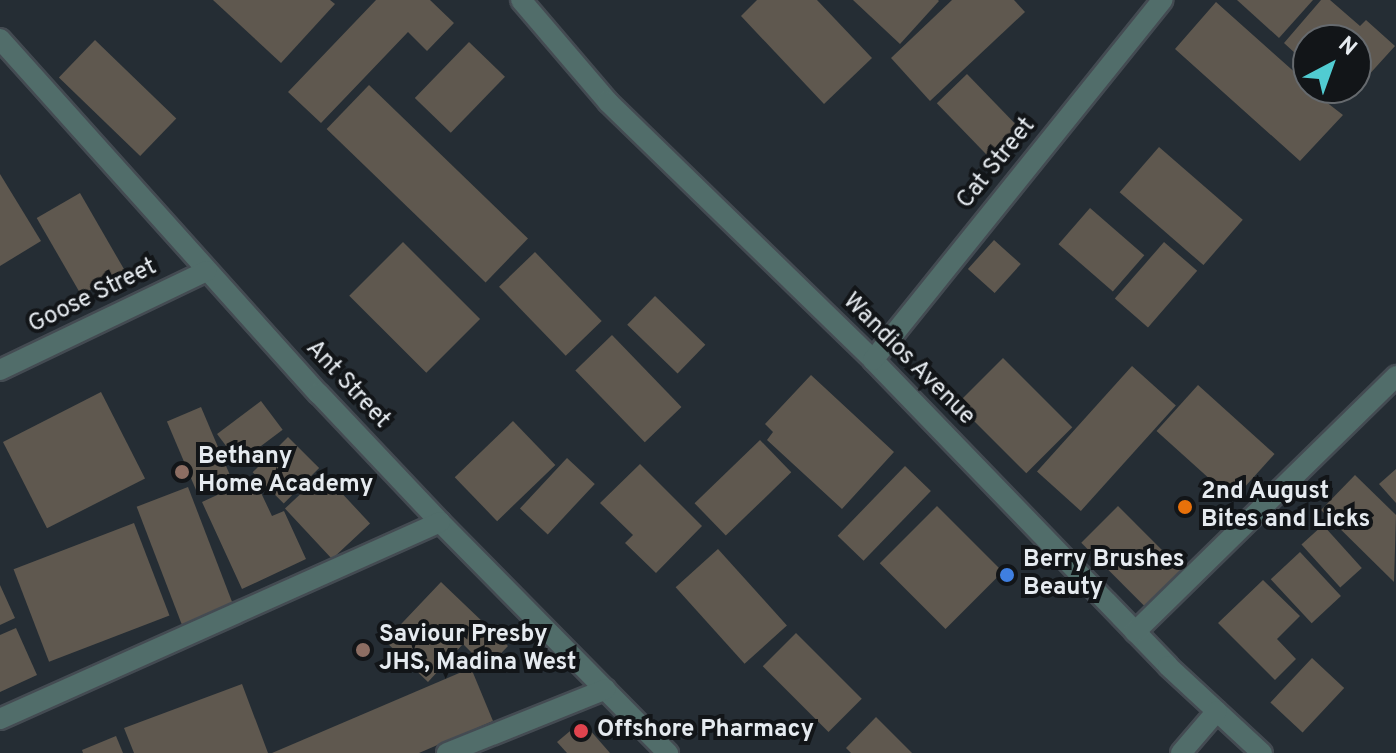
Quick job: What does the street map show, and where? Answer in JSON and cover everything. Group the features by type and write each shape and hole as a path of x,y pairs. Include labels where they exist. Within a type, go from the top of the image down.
{"street":[{"name":"Wandios Avenue","path":"521,0 608,102 873,360 1135,632 1262,753"},
{"name":"Cat Street","path":"873,360 1162,0"},
{"name":"Ant Street","path":"0,39 207,271 440,522 668,753"},
{"name":"Goose Street","path":"0,370 207,271"},
{"path":"1135,632 1396,376"},
{"path":"0,719 440,522"},
{"path":"447,753 606,689"},
{"path":"1181,753 1217,711"}],"building":[{"path":"213,0 330,0 335,4 281,63"},
{"path":"376,0 430,0 454,23 427,51 408,32 321,123 288,92"},
{"path":"757,0 817,0 872,58 824,104 741,16"},
{"path":"853,0 938,0 939,1 900,44"},
{"path":"952,0 1014,0 1025,12 930,101 891,58"},
{"path":"1237,0 1313,0 1279,38"},
{"path":"1321,0 1330,0 1358,24 1300,24"},
{"path":"1216,2 1292,70 1292,104 1329,104 1343,115 1300,161 1175,49"},
{"path":"1372,25 1395,46 1372,71"},
{"path":"1292,34 1292,50 1284,43"},
{"path":"95,40 176,118 140,156 59,77"},
{"path":"469,42 505,77 451,133 415,98"},
{"path":"967,74 1020,129 990,158 937,103"},
{"path":"369,85 528,239 486,282 327,129"},
{"path":"1159,147 1243,220 1203,265 1120,192"},
{"path":"0,174 41,241 0,266"},
{"path":"80,193 125,270 81,295 37,218"},
{"path":"1090,208 1144,255 1113,291 1059,244"},
{"path":"994,240 1021,264 995,293 968,269"},
{"path":"403,242 480,319 426,373 349,296"},
{"path":"1164,242 1197,271 1148,327 1115,299"},
{"path":"535,252 602,321 566,356 499,287"},
{"path":"655,296 705,345 678,373 627,325"},
{"path":"612,335 681,407 645,442 575,370"},
{"path":"1003,358 1072,427 1026,473 957,404"},
{"path":"1132,366 1176,405 1081,511 1037,472"},
{"path":"811,375 894,452 842,509 767,440 773,432 765,424"},
{"path":"1198,385 1275,454 1233,500 1157,431"},
{"path":"101,392 145,478 47,528 3,442"},
{"path":"261,401 283,430 239,463 217,434"},
{"path":"201,407 231,479 197,493 167,421"},
{"path":"513,421 555,465 497,521 455,477"},
{"path":"288,437 319,468 284,503 253,472"},
{"path":"760,440 791,472 726,536 695,503"},
{"path":"567,458 595,484 548,534 520,508"},
{"path":"640,464 702,526 656,573 625,543 633,535 600,503"},
{"path":"905,466 931,491 864,561 838,536"},
{"path":"1396,469 1396,503 1379,484"},
{"path":"323,473 370,523 332,559 285,508"},
{"path":"1355,475 1396,515 1394,582 1321,510"},
{"path":"254,478 272,516 284,511 306,559 242,589 202,502"},
{"path":"188,487 236,611 184,631 137,507"},
{"path":"937,506 1003,572 945,629 880,563"},
{"path":"1118,506 1182,570 1145,606 1081,543"},
{"path":"134,523 169,615 49,662 14,569"},
{"path":"1323,525 1362,568 1340,588 1301,544"},
{"path":"718,549 787,626 745,664 676,587"},
{"path":"1300,552 1341,596 1312,623 1271,579"},
{"path":"1263,580 1300,616 1277,639 1296,659 1275,680 1218,623"},
{"path":"441,582 508,646 487,668 463,644 428,682 385,641"},
{"path":"0,585 15,618 0,625"},
{"path":"16,628 37,675 0,692 0,635"},
{"path":"796,633 862,699 829,732 763,666"},
{"path":"1312,658 1344,688 1303,733 1270,703"},
{"path":"471,668 493,721 419,753 272,753"},
{"path":"242,684 268,753 134,753 124,728"},
{"path":"876,717 912,753 851,753 846,748"},
{"name":"Offshore Pharmacy","path":"582,721 610,753 567,753 557,742"},
{"path":"116,736 123,753 83,753 82,750"}],"place":[{"name":"Bethany Home Academy","path":"182,472"},
{"name":"2nd August Bites and Licks","path":"1185,507"},
{"name":"Berry Brushes Beauty","path":"1007,575"},
{"name":"Saviour Presby JHS, Madina West","path":"363,650"},
{"name":"Offshore Pharmacy","path":"581,731"}]}
